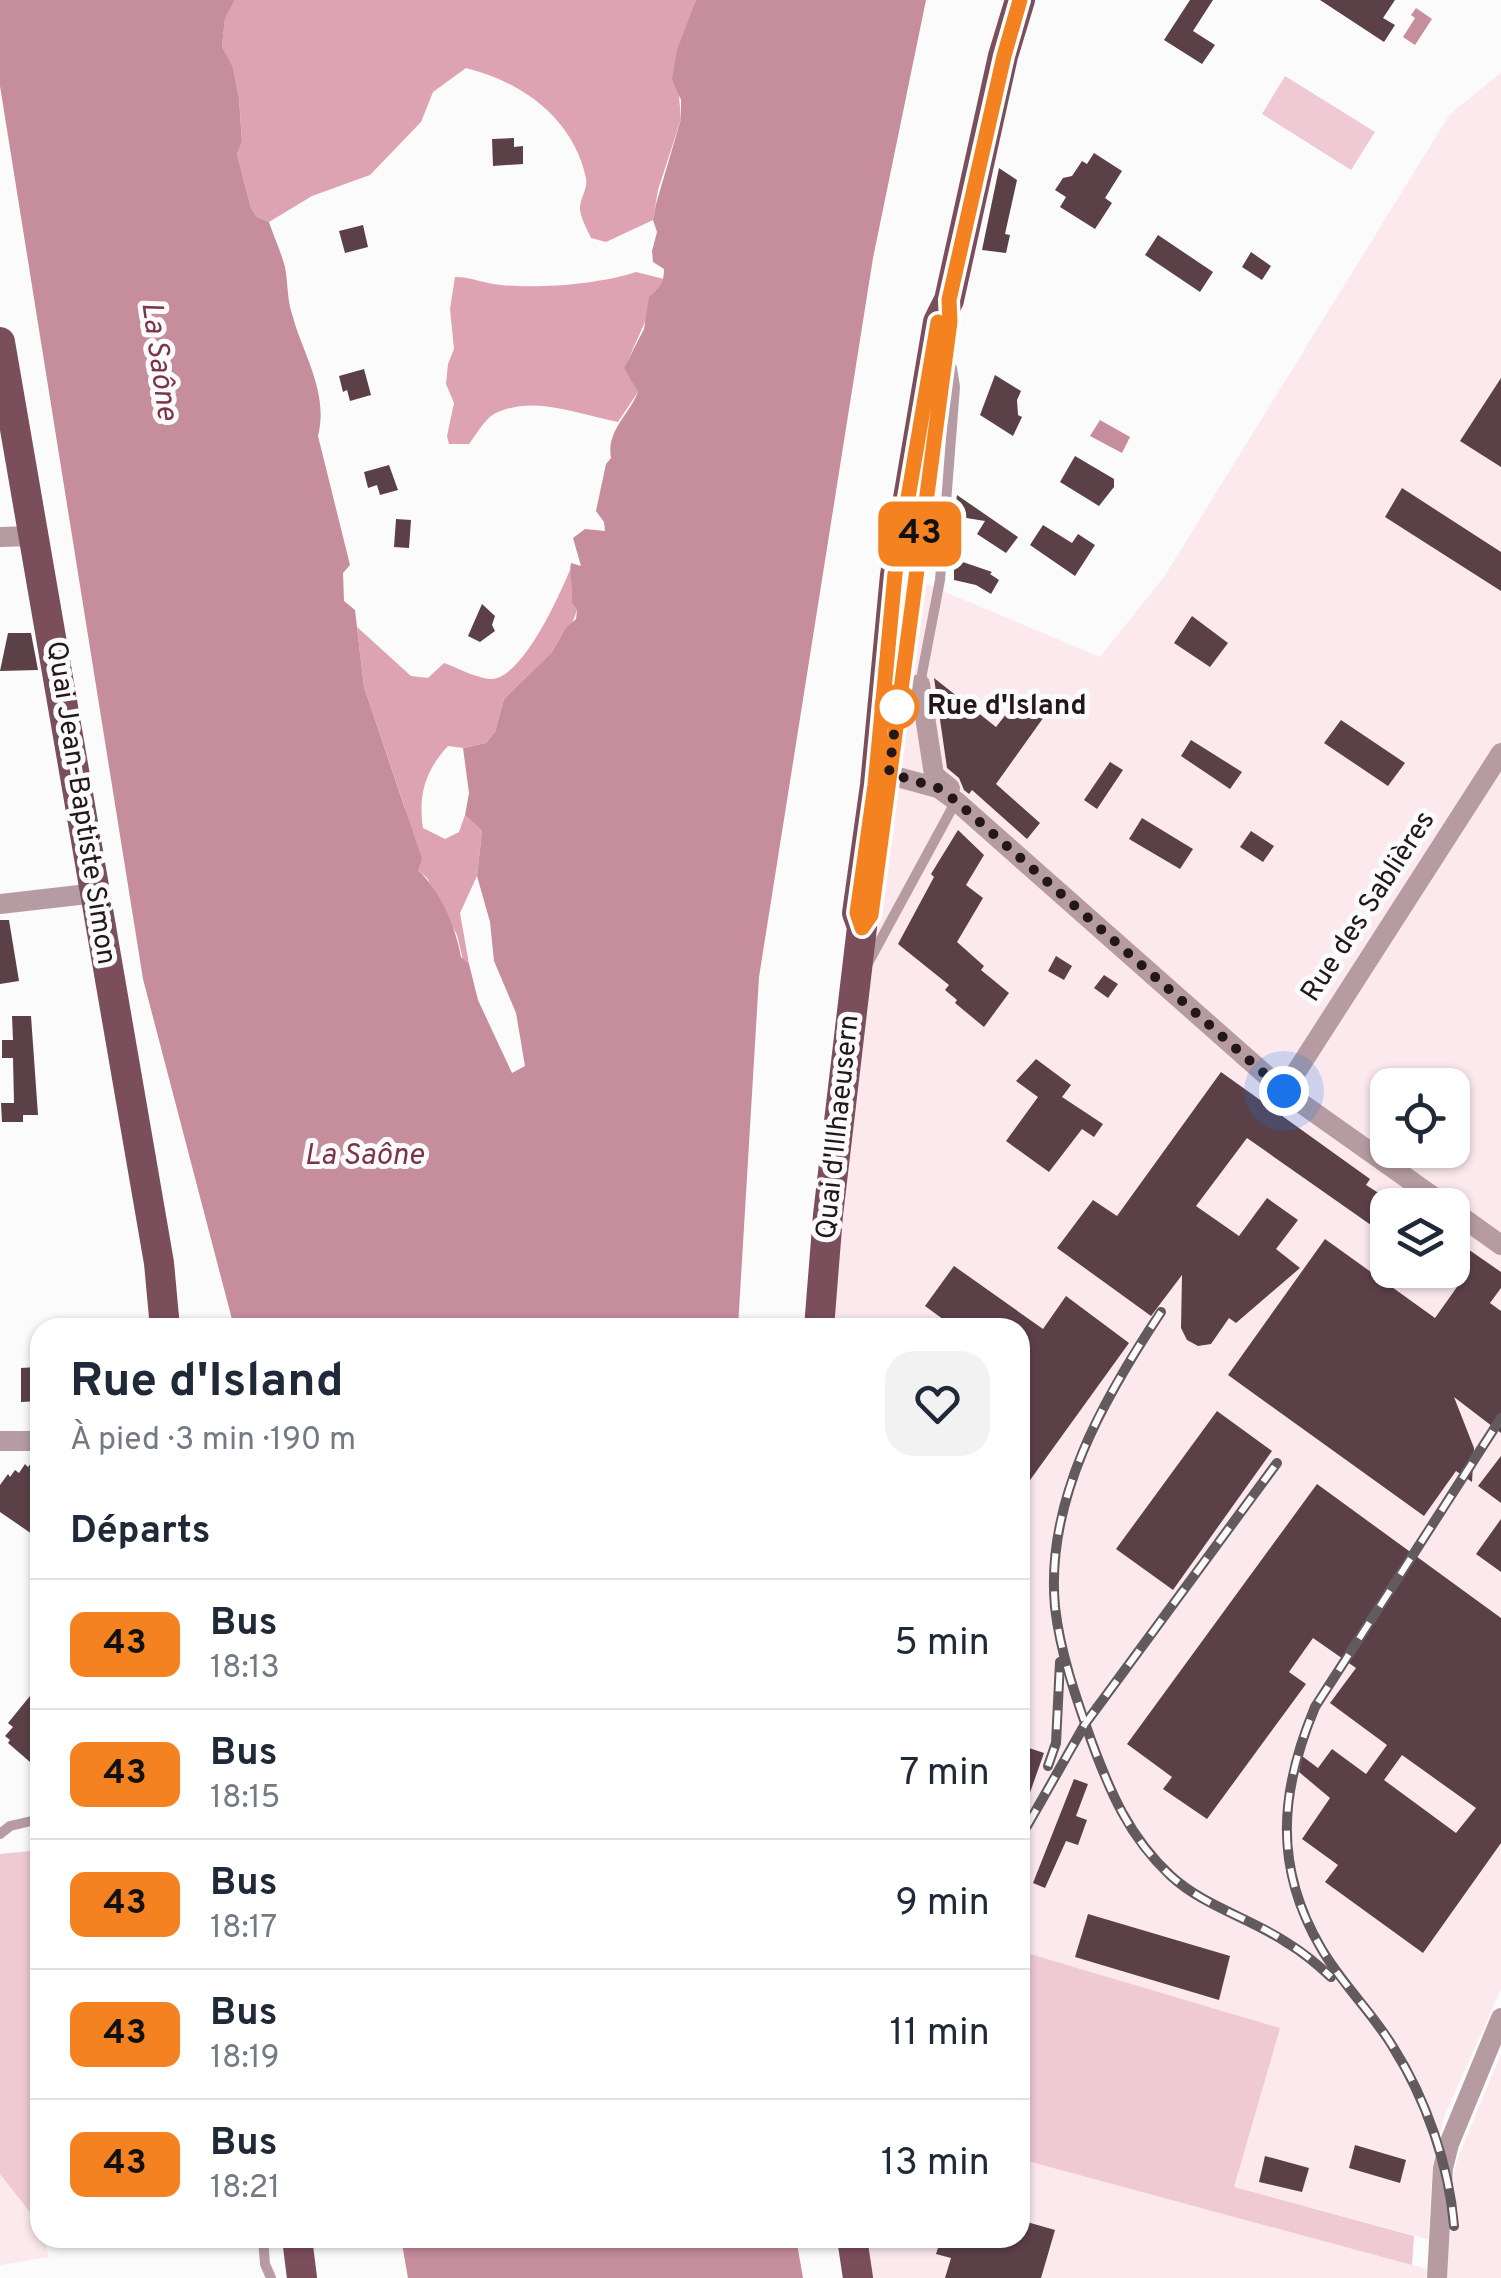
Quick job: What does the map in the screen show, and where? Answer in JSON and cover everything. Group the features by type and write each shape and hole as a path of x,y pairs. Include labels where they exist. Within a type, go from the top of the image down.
{"main road":[{"name":"Quai d'Illhaeusern","path":"820,1318 857,966 862,928 871,915 883,772 902,681 895,574 938,356 938,322 949,300 1020,0"},
{"name":"Quai Jean-Baptiste Simon","path":"0,342 159,1264 164,1318"},
{"name":"Quai Jean-Baptiste Simon","path":"159,1264 180,1318"},
{"path":"298,2248 302,2278"},
{"path":"319,2248 322,2278"},
{"path":"854,2248 858,2278"}],"street":[{"path":"0,537 36,536"},
{"path":"902,681 934,775 951,790 954,806"},
{"name":"Rue des Sablières","path":"1284,1091 1501,752"},
{"path":"883,772 938,788 954,806 1284,1091 1421,1188"},
{"path":"0,904 96,893"},
{"path":"1470,1223 1501,1245"},
{"path":"0,1441 30,1441"},
{"path":"1436,2278 1446,2156 1501,2018"}],"lane":[{"path":"902,681 940,580 955,387 952,368 938,356"},
{"path":"857,966 865,967 882,940 954,806"},
{"path":"0,1834 10,1826 30,1822"},
{"path":"263,2248 264,2264 271,2278"}],"shaded area":[{"path":"235,0 696,0 689,21 679,96 681,119 658,190 653,220 606,242 591,238 580,208 586,178 570,137 525,93 466,68 433,92 421,122 370,175 312,196 269,222 257,217 237,154 242,142 239,98 233,69 222,46 225,17"},
{"path":"1501,73 1501,1989 1444,2117 1433,2164 1428,2239 1234,2187 1279,2028 1030,1954 1030,1318 827,1318 914,579 1100,657 1164,577 1450,114"},
{"path":"1285,76 1375,132 1351,170 1262,114"},
{"path":"636,272 664,279 625,367 638,392 618,422 541,406 509,408 484,423 469,444 449,444 454,403 446,384 454,349 450,309 455,277 533,286 587,282"},
{"path":"570,570 574,589 571,602 577,610 571,627 565,629 552,652 504,699 495,732 486,743 463,748 448,746 425,784 423,828 445,839 459,832 465,815 482,831 477,876 460,913 469,964 463,960 457,935 427,878 418,870 405,808 364,687 357,627 411,676 428,678 444,663 483,678 501,676 526,653"},
{"path":"30,1851 30,2212 0,2174 0,1854"},
{"path":"1030,1954 1280,2028 1234,2187 1414,2236 1412,2265 1030,2162"},
{"path":"1501,2054 1501,2278 1444,2278 1448,2203 1457,2160"},
{"path":"1030,2162 1427,2269 1426,2278 873,2278 866,2248 1030,2248"},
{"path":"0,2174 30,2212 30,2248 47,2248 49,2257 0,2265"}],"water":[{"name":"La Saône","path":"0,0 235,0 225,18 222,46 233,68 239,98 242,142 237,154 251,208 257,217 269,222 282,256 290,308 318,389 318,436 350,565 343,573 344,601 355,610 364,687 422,859 418,870 446,910 461,957 469,964 478,1000 512,1073 525,1066 516,1013 494,961 490,922 477,876 482,831 465,815 469,793 463,748 486,743 495,732 504,699 552,652 565,629 576,619 570,568 571,563 581,566 573,538 585,529 605,531 596,511 606,464 611,458 615,431 638,392 624,368 644,329 649,297 663,278 664,269 653,262 657,232 653,220 681,119 681,100 672,79 677,50 696,0 926,0 873,258 759,977 739,1318 232,1318 143,979 0,86"},
{"path":"1416,8 1432,19 1415,45 1403,37 1415,18 1411,15"},
{"path":"1100,420 1130,437 1122,453 1090,436"},
{"path":"403,2248 798,2248 803,2278 408,2278"}],"building":[{"path":"1190,0 1213,0 1193,31 1215,45 1202,64 1164,40"},
{"path":"1320,0 1395,0 1383,18 1395,25 1384,42"},
{"path":"514,138 514,147 523,146 523,164 493,166 492,139"},
{"path":"1094,153 1122,171 1105,198 1112,203 1095,229 1060,207 1066,197 1055,190 1063,178 1072,176 1082,161 1087,164"},
{"path":"999,168 1017,180 1005,234 1010,235 1006,253 982,250"},
{"path":"363,225 368,247 345,253 339,231"},
{"path":"1158,235 1213,272 1200,292 1145,255"},
{"path":"1251,252 1271,266 1262,280 1242,267"},
{"path":"364,369 371,395 350,401 339,376"},
{"path":"995,375 1021,391 1017,400 1018,415 1022,417 1013,436 980,415"},
{"path":"1501,378 1501,467 1460,441"},
{"path":"1075,456 1114,479 1114,487 1099,506 1060,482"},
{"path":"389,465 398,490 380,495 377,485 368,488 364,472"},
{"path":"1402,488 1501,552 1501,591 1385,517"},
{"path":"957,495 1018,537 1006,553 977,534 985,521 954,516"},
{"path":"396,519 411,520 409,548 394,547"},
{"path":"1043,525 1072,543 1078,534 1095,545 1075,576 1030,545"},
{"path":"954,559 992,572 999,580 991,594 976,585 954,580"},
{"path":"482,604 495,616 495,631 480,642 468,636"},
{"path":"1192,616 1228,643 1210,667 1174,643"},
{"path":"8,633 31,633 38,670 0,671"},
{"path":"934,678 996,727 1022,694 1046,714 996,784 1040,823 1027,839 972,790 969,794 964,790 959,778 947,768"},
{"path":"1341,720 1405,763 1388,786 1324,743"},
{"path":"1191,740 1242,772 1230,789 1181,756"},
{"path":"1110,762 1123,770 1097,809 1084,800"},
{"path":"1142,818 1193,849 1180,869 1129,839"},
{"path":"958,830 984,855 966,885 983,898 957,942 984,966 981,970 1009,993 984,1027 955,1003 957,1000 945,990 949,985 898,944 934,877 931,874"},
{"path":"1251,831 1274,846 1263,862 1240,847"},
{"path":"0,920 9,920 19,981 0,984"},
{"path":"1056,956 1072,966 1064,980 1048,971"},
{"path":"1104,975 1118,984 1108,998 1094,988"},
{"path":"12,1016 31,1016 38,1115 23,1115 23,1122 2,1122 1,1103 14,1103 13,1058 2,1058 2,1040 13,1040"},
{"path":"1036,1059 1071,1085 1062,1097 1103,1124 1094,1137 1082,1129 1049,1172 1006,1141 1038,1097 1016,1081"},
{"path":"1221,1072 1370,1179 1366,1185 1371,1188 1370,1224 1247,1138 1196,1206 1239,1236 1267,1198 1298,1220 1276,1249 1300,1268 1236,1323 1229,1318 1211,1344 1198,1346 1187,1340 1181,1328 1182,1275 1151,1316 1057,1248 1093,1200 1117,1216"},
{"path":"1325,1239 1370,1271 1370,1288 1393,1288 1435,1318 1456,1288 1470,1288 1470,1250 1501,1272 1501,1288 1490,1303 1501,1311 1501,1433 1454,1397 1474,1448 1472,1482 1456,1471 1424,1516 1228,1375"},
{"path":"954,1266 1027,1318 941,1318 925,1306"},
{"path":"1066,1296 1129,1343 1030,1480 1030,1320 1043,1329"},
{"path":"30,1367 30,1402 21,1402 21,1368"},
{"path":"1217,1411 1272,1451 1173,1590 1116,1549"},
{"path":"1501,1456 1501,1503 1478,1486"},
{"path":"25,1464 30,1464 30,1533 0,1512 0,1485 8,1474 10,1477 15,1470 19,1473"},
{"path":"1317,1484 1501,1618 1501,1843 1423,1953 1325,1882 1338,1865 1302,1839 1330,1798 1299,1772 1302,1756 1318,1768 1332,1749 1366,1774 1387,1745 1330,1703 1356,1668 1313,1638 1289,1672 1306,1684 1207,1819 1163,1789 1172,1777 1127,1744","holes":["1402,1755 1476,1808 1456,1833 1384,1780"]},
{"path":"1501,1519 1501,1572 1476,1554"},
{"path":"30,1696 30,1762 8,1743 10,1740 5,1736 13,1727 8,1723"},
{"path":"1030,1748 1044,1753 1030,1792"},
{"path":"1074,1779 1088,1784 1076,1816 1087,1820 1078,1845 1066,1841 1045,1888 1033,1883"},
{"path":"1088,1914 1230,1956 1219,2000 1075,1957"},
{"path":"1355,2145 1406,2160 1400,2183 1349,2168"},
{"path":"1265,2156 1309,2168 1302,2192 1259,2182"},
{"path":"1030,2223 1055,2230 1041,2278 945,2278 951,2258 936,2254 938,2248 1030,2248"}],"railway":[{"path":"1161,1312 1100,1415 1069,1489 1054,1567 1057,1624 1065,1658 1114,1796 1143,1846 1184,1887 1274,1935 1331,1977"},
{"path":"1454,2226 1447,2180 1425,2110 1393,2047 1329,1961 1306,1918 1295,1888 1287,1828 1294,1769 1315,1707 1501,1418"},
{"path":"1030,1821 1085,1724 1277,1463"},
{"path":"1048,1766 1056,1743 1060,1662"}],"bus line":[{"name":"43","path":"938,322 895,574 875,785 857,913 862,928 871,915 950,322 949,300 1020,0"}],"place":[{"name":"Rue d'Island","path":"897,707"}],"route":[{"path":"897,707 898,703 889,773 938,788 956,801 1284,1091"}]}
